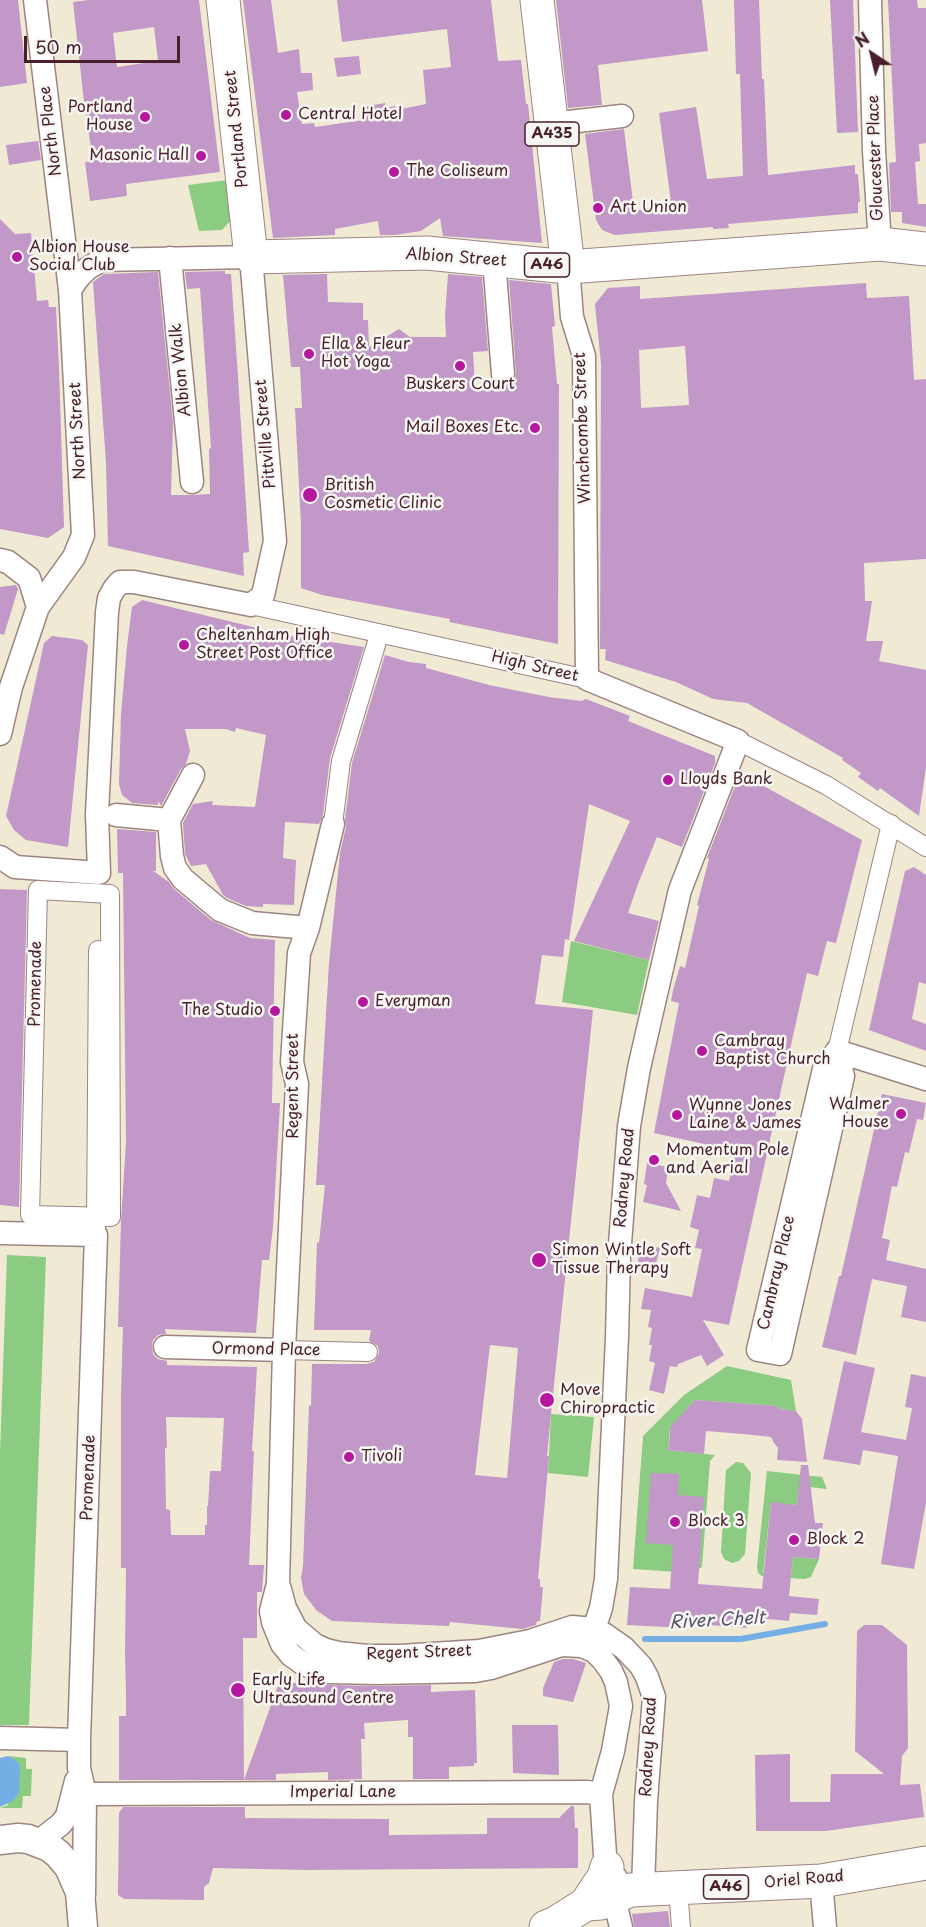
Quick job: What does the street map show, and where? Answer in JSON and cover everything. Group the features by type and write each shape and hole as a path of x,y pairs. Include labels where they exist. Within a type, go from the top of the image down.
{"main road":[{"name":"Portland Street","path":"223,0 251,257"},
{"name":"Winchcombe Street","path":"537,0 568,267"},
{"name":"Albion Street","path":"251,257 427,253 568,267 880,244 926,249"},
{"name":"Oriel Road","path":"617,1896 678,1889 821,1881 926,1863"},
{"path":"546,1927 617,1896"}],"street":[{"name":"North Place","path":"35,0 70,290"},
{"name":"Gloucester Place","path":"870,0 874,151 880,244"},
{"path":"551,124 622,116"},
{"path":"62,227 82,249 102,260"},
{"name":"Albion Street","path":"102,260 251,257"},
{"name":"Pittville Street","path":"251,257 275,541 263,595 251,605"},
{"name":"Albion Walk","path":"170,258 192,482"},
{"path":"70,290 88,268 102,260"},
{"path":"494,260 503,374"},
{"name":"Winchcombe Street","path":"568,267 572,317 584,356 587,679"},
{"name":"North Street","path":"0,734 11,687 38,607 74,557 83,535 70,290"},
{"path":"0,560 8,562 29,578 38,607"},
{"name":"High Street","path":"114,589 120,582 134,582 251,605 587,679 738,741 826,785 926,847"},
{"name":"Promenade","path":"83,1927 85,1794 79,1768 79,1740 96,1225 99,884 107,815 107,612 109,598 114,589"},
{"name":"Regent Street","path":"379,634 341,761 333,824 308,928 299,952 292,1062 297,1083 284,1350 279,1584 271,1611 276,1634 291,1655 315,1669 329,1672 475,1671 511,1662 561,1645 582,1646 594,1640"},
{"name":"Rodney Road","path":"617,1896 604,1855 601,1794 613,1751 621,1706 616,1682 594,1640 606,1573 619,1257 629,1126 652,1007 680,890 738,741"},
{"path":"192,775 169,820 172,856 183,879 220,910 252,923 308,928"},
{"path":"107,815 169,820"},
{"name":"Cambray Place","path":"837,1051 843,1076 780,1354 758,1350 824,1069 837,1051 891,824"},
{"path":"0,856 15,867 99,884"},
{"name":"Promenade","path":"96,1225 30,1215 39,890 99,884"},
{"path":"837,1051 926,1079"},
{"path":"2,1237 96,1225"},
{"name":"Ormond Place","path":"165,1347 368,1352"},
{"name":"Rodney Road","path":"594,1640 604,1634 633,1656 647,1677 654,1697 646,1801 617,1896"},
{"path":"0,1737 79,1740"},
{"path":"38,1842 61,1824 67,1816 79,1768"},
{"name":"Imperial Lane","path":"85,1794 587,1792 601,1794"},
{"path":"0,1840 18,1838 38,1842 58,1854 69,1868 80,1892 83,1927"},
{"path":"821,1881 825,1927"},
{"path":"678,1889 681,1927"}],"green space":[{"path":"228,180 232,219 222,230 199,231 188,185"},
{"path":"571,941 649,960 637,1015 562,1002"},
{"path":"7,1255 46,1257 29,1725 0,1725 0,1453"},
{"path":"727,1366 791,1380 796,1411 779,1409 777,1406 695,1400 685,1411 678,1431 670,1430 668,1450 715,1455 710,1461 702,1567 692,1573 633,1569 643,1436 684,1395"},
{"path":"551,1414 594,1417 588,1477 548,1473"},
{"path":"736,1462 743,1463 751,1473 745,1554 739,1561 732,1563 724,1559 721,1552 726,1470"},
{"path":"767,1471 822,1477 827,1489 799,1486 797,1505 771,1503 763,1573 791,1576 793,1557 819,1559 811,1577 805,1579 762,1576 758,1573"},
{"path":"8,1756 26,1758 26,1769 32,1769 31,1796 23,1796 22,1808 0,1808 8,1805 13,1758"}],"water":[{"path":"8,1756 20,1765 19,1793 13,1801 0,1807 0,1758"}],"building":[{"path":"0,0 18,0 27,83 0,87"},
{"path":"199,0 220,172 126,184 127,196 90,201 85,162 93,161 73,2","holes":["154,27 158,61 117,67 113,33"]},
{"path":"243,0 271,0 278,53 299,49 301,73 312,73 313,90 297,92 302,124 314,123 315,127 364,120 363,107 385,103 385,108 395,106 396,110 426,104 423,70 451,67 447,29 342,42 337,0 491,0 498,61 521,60 526,104 528,104 542,243 443,236 440,218 421,231 395,235 380,235 378,221 335,229 335,235 273,238"},
{"path":"556,0 702,0 708,51 598,65 602,105 568,108"},
{"path":"734,0 759,0 768,175 855,165 860,202 858,202 858,213 728,224 729,228 713,229 713,227 615,235 602,230 596,220 585,134 624,129 634,210 672,210 659,113 696,107 707,179 743,176 740,74 736,74"},
{"path":"830,0 853,0 858,132 837,133"},
{"path":"888,0 917,0 918,8 926,8 926,143 919,144 920,161 915,162 918,204 926,204 926,227 902,223 902,212 891,212 889,163 896,162"},
{"path":"359,56 361,74 337,77 334,58"},
{"path":"38,141 41,160 9,165 6,145"},
{"path":"0,219 15,234 31,233 37,301 48,300 49,307 56,307 64,527 48,538 0,529"},
{"path":"225,271 225,274 231,274 249,552 243,553 244,576 108,546 106,463 93,282 104,274 158,272 173,423 171,495 210,494 209,449 211,448 200,288 187,289 185,272"},
{"path":"327,274 328,302 363,303 363,320 368,320 369,347 399,329 410,337 446,337 448,274 482,277 488,351 473,352 475,387 505,387 511,385 515,379 509,280 551,284 555,326 552,327 557,384 559,384 558,644 449,622 450,619 322,595 301,588 301,524 295,408 302,408 300,367 291,367 283,275"},
{"path":"866,283 867,298 909,296 914,380 926,379 926,559 864,563 865,601 872,601 866,641 883,641 879,661 926,670 926,767 919,816 880,788 878,791 858,777 861,773 842,760 843,758 747,703 713,699 676,682 605,660 606,649 600,649 601,364 595,304 608,288 640,286 640,299","holes":["685,346 689,405 641,408 639,350"]},
{"path":"16,585 18,589 4,635 0,634 0,587"},
{"path":"142,600 290,636 364,647 330,758 323,815 319,824 285,822 283,858 296,860 294,905 246,906 227,898 223,895 206,864 191,866 185,854 183,823 193,804 213,801 212,805 255,807 266,735 236,728 235,732 226,729 185,729 190,751 186,764 161,806 158,801 158,805 132,803 122,795 119,784 121,714 127,646 132,607"},
{"path":"52,636 82,640 88,645 68,847 26,840 14,830 6,816 44,643"},
{"path":"385,655 426,664 426,668 489,685 549,697 581,701 586,699 630,716 628,721 715,756 715,763 682,847 657,837 628,913 659,921 649,960 574,941 630,821 589,804 569,940 565,939 563,957 542,955 535,1004 593,1010 547,1456 549,1456 538,1579 540,1579 540,1587 543,1587 540,1621 537,1621 536,1625 523,1629 450,1622 449,1626 332,1621 316,1610 304,1594 301,1578 312,1364 366,1364 374,1362 379,1353 378,1346 369,1341 371,1330 314,1330 317,1242 319,1243 325,1185 316,1185 329,963 352,763","holes":["490,1345 518,1348 507,1478 475,1475"]},
{"path":"740,773 862,840 836,943 827,941 818,976 807,973 729,1325 703,1320 724,1355 707,1366 701,1355 678,1364 677,1367 670,1366 664,1394 649,1390 655,1363 649,1361 652,1345 649,1345 652,1328 648,1327 651,1310 641,1309 645,1288 692,1297 702,1249 695,1248 699,1230 690,1227 697,1195 710,1198 714,1178 729,1181 736,1151 654,1133 679,1003 671,1001 673,990 680,966 685,968 699,906 697,905 709,859 707,858"},
{"path":"117,829 156,832 156,871 153,871 169,882 174,889 211,920 250,938 275,940 272,1103 280,1103 273,1227 269,1260 262,1260 256,1333 165,1329 166,1334 158,1335 153,1340 152,1346 153,1354 158,1359 167,1361 167,1365 257,1367 249,1565 264,1565 262,1592 257,1592 257,1638 243,1638 244,1780 119,1780 119,1716 126,1716 126,1568 121,1568 123,1327 118,1327 126,1142 123,873 118,873","holes":["166,1417 224,1418 221,1471 210,1471 205,1535 171,1535 170,1510 166,1509"]},
{"path":"914,867 926,875 926,984 919,982 912,1019 926,1024 926,1051 869,1030 905,871"},
{"path":"0,889 27,890 19,1207 0,1205"},
{"path":"882,1094 926,1103 923,1120 917,1119 909,1153 905,1152 897,1187 892,1186 882,1238 890,1240 886,1260 926,1269 926,1322 901,1317 907,1286 872,1279 856,1355 822,1347 839,1276 841,1276"},
{"path":"647,1163 668,1167 666,1183 681,1211 643,1202 647,1185 644,1184"},
{"path":"639,1244 660,1248 655,1267 638,1264"},
{"path":"844,1361 875,1368 861,1432 906,1440 912,1408 905,1407 911,1374 926,1377 926,1503 914,1569 881,1564 898,1456 863,1450 860,1465 823,1459"},
{"path":"695,1400 777,1406 779,1409 796,1411 802,1419 807,1462 777,1460 778,1448 771,1437 743,1434 706,1431 704,1454 668,1450 671,1426"},
{"path":"801,1465 808,1465 815,1523 823,1523 819,1559 793,1557 789,1596 819,1599 817,1615 790,1613 789,1621 748,1617 747,1628 685,1623 685,1628 627,1625 630,1587 670,1589 673,1545 646,1543 651,1473 679,1474 678,1495 704,1497 698,1584 762,1589 771,1502 797,1505"},
{"path":"864,1625 882,1625 907,1645 908,1748 902,1756 900,1785 920,1784 924,1817 826,1831 756,1831 755,1755 790,1754 790,1802 830,1802 831,1774 884,1774 855,1751 857,1631"},
{"path":"563,1659 586,1663 573,1702 543,1696 543,1688 554,1662"},
{"path":"279,1683 431,1685 431,1692 475,1690 477,1763 474,1763 474,1766 449,1767 449,1779 413,1779 413,1737 408,1737 408,1720 364,1723 365,1739 361,1739 362,1779 328,1780 328,1772 276,1774 276,1780 244,1780"},
{"path":"512,1725 558,1725 559,1775 513,1773"},
{"path":"571,1806 574,1806 575,1828 578,1828 578,1868 307,1870 213,1868 209,1883 204,1887 204,1900 124,1899 118,1895 119,1813 123,1807 245,1807 245,1818 389,1819 389,1835 487,1834 487,1818 559,1818"},
{"path":"668,1911 670,1927 634,1927 632,1914"}],"waterway":[{"name":"River Chelt","path":"645,1639 741,1639 825,1624"}],"place":[{"name":"Central Hotel","path":"286,115"},
{"name":"Portland House","path":"145,117"},
{"name":"Masonic Hall","path":"201,156"},
{"name":"The Coliseum","path":"394,172"},
{"name":"Art Union","path":"598,208"},
{"name":"Albion House Social Club","path":"17,257"},
{"name":"Ella & Fleur Hot Yoga","path":"309,354"},
{"name":"Buskers Court","path":"460,366"},
{"name":"Mail Boxes Etc.","path":"535,428"},
{"name":"British Cosmetic Clinic","path":"310,495"},
{"name":"Cheltenham High Street Post Office","path":"184,645"},
{"name":"Lloyds Bank","path":"668,780"},
{"name":"Everyman","path":"363,1002"},
{"name":"The Studio","path":"275,1011"},
{"name":"Cambray Baptist Church","path":"702,1051"},
{"name":"Walmer House","path":"901,1114"},
{"name":"Wynne Jones Laine & James","path":"677,1115"},
{"name":"Momentum Pole and Aerial","path":"654,1160"},
{"name":"Simon Wintle Soft Tissue Therapy","path":"539,1260"},
{"name":"Move Chiropractic","path":"547,1400"},
{"name":"Tivoli","path":"349,1457"},
{"name":"Block 3","path":"675,1522"},
{"name":"Block 2","path":"794,1540"},
{"name":"Early Life Ultrasound Centre","path":"238,1690"}]}
